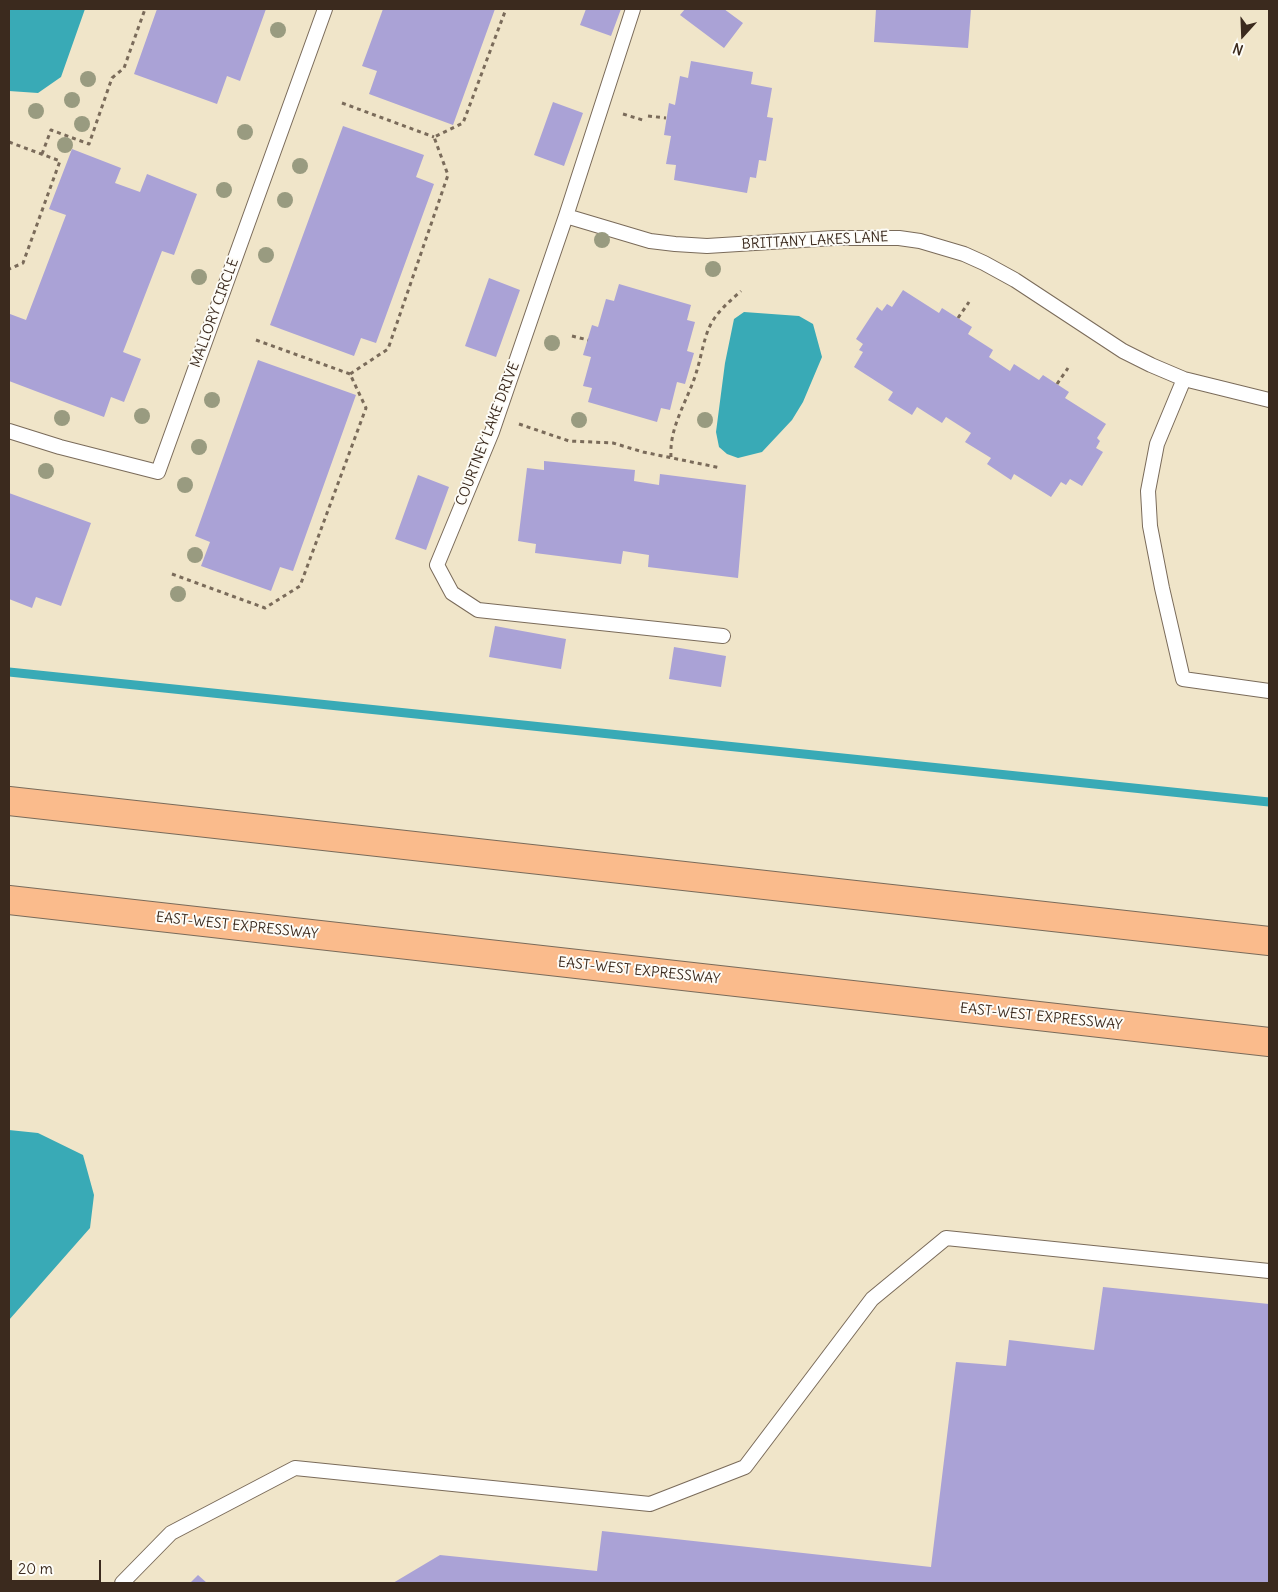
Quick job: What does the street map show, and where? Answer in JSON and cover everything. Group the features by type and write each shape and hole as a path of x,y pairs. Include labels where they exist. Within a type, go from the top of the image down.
{"highway":[{"path":"9,801 920,904 1269,941"},
{"name":"EAST-WEST EXPRESSWAY","path":"9,900 1269,1042"}],"lane":[{"name":"MALLORY CIRCLE","path":"9,431 60,447 158,472 325,9"},
{"name":"COURTNEY LAKE DRIVE","path":"633,9 566,216 497,416 437,565 452,593 478,610 723,636"},
{"name":"BRITTANY LAKES LANE","path":"566,216 650,240 675,244 707,246 747,245 844,238 899,238 920,241 964,254 984,263 1015,280 1123,352 1184,378 1269,400"},
{"path":"1184,378 1157,444 1148,491 1150,526 1162,588 1184,679 1269,691"},
{"path":"122,1583 171,1533 295,1468 650,1504 745,1467 872,1299 946,1238 1269,1271"}],"path":[{"path":"42,154 51,130 89,144 112,78 124,68 145,9"},
{"path":"342,103 434,137 463,123 506,9"},
{"path":"648,116 666,118"},
{"path":"350,374 388,349 448,175 434,137"},
{"path":"9,142 60,161 23,263 9,269"},
{"path":"671,457 670,443 679,412 697,371 711,323 723,306 741,291"},
{"path":"958,318 969,302"},
{"path":"572,336 588,340"},
{"path":"172,574 265,608 300,586 366,408 350,374 256,340"},
{"path":"1057,384 1068,368"},
{"path":"497,416 569,441 612,443 721,468"}],"water":[{"path":"9,9 85,9 61,77 38,93 9,91"},
{"path":"744,312 799,316 813,324 822,357 803,402 792,420 762,452 738,458 727,454 719,447 716,432 725,363 734,319"},
{"path":"9,1130 38,1133 83,1155 94,1195 90,1228 9,1320"}],"building":[{"path":"157,9 266,9 240,81 227,76 217,104 134,74"},
{"path":"383,9 495,9 453,125 369,94 377,71 362,66"},
{"path":"586,9 621,9 611,36 580,25"},
{"path":"685,9 724,9 743,23 724,48 680,15"},
{"path":"876,9 971,9 968,48 874,42"},
{"path":"691,61 753,72 751,84 772,88 767,117 773,118 766,161 759,160 756,178 750,177 747,193 674,180 676,165 666,164 671,136 664,135 669,103 675,105 680,76 688,78"},
{"path":"553,102 583,113 564,166 534,155"},
{"path":"343,126 424,155 416,177 434,184 376,343 361,338 354,356 270,325"},
{"path":"72,149 121,168 115,183 140,192 147,174 197,194 174,255 162,251 123,352 141,359 124,402 111,397 104,417 9,381 10,314 26,320 66,215 49,209"},
{"path":"489,278 520,290 496,357 465,346"},
{"path":"619,284 691,305 687,320 695,322 687,351 694,353 685,384 677,382 670,410 661,408 657,422 588,402 592,388 583,386 591,357 583,355 592,325 598,327 606,299 614,301"},
{"path":"903,290 939,313 942,308 972,327 968,334 993,350 989,357 1010,371 1014,364 1039,380 1043,375 1069,392 1065,398 1106,424 1097,438 1100,441 1096,448 1103,452 1082,486 1070,479 1066,485 1061,482 1051,497 1014,474 1011,480 987,464 991,458 965,442 971,433 946,417 942,423 917,407 912,415 888,400 893,392 854,367 863,352 859,350 863,344 856,339 877,307 882,311 887,304 892,307"},
{"path":"258,360 356,395 293,571 280,567 271,591 201,566 210,542 195,536"},
{"path":"544,461 635,470 634,481 659,485 660,474 746,485 738,578 648,567 649,555 623,551 621,564 535,553 536,544 518,541 527,468 544,470"},
{"path":"418,475 449,487 426,550 395,539"},
{"path":"9,493 91,523 61,606 36,597 32,608 9,599"},
{"path":"495,626 566,639 561,669 489,657"},
{"path":"674,647 726,656 721,687 669,679"},
{"path":"1103,1287 1269,1304 1269,1583 393,1583 440,1555 597,1571 602,1531 931,1567 956,1362 1006,1366 1009,1340 1094,1350"},
{"path":"198,1575 207,1583 190,1583"}],"waterway":[{"path":"9,672 1269,802"}]}
